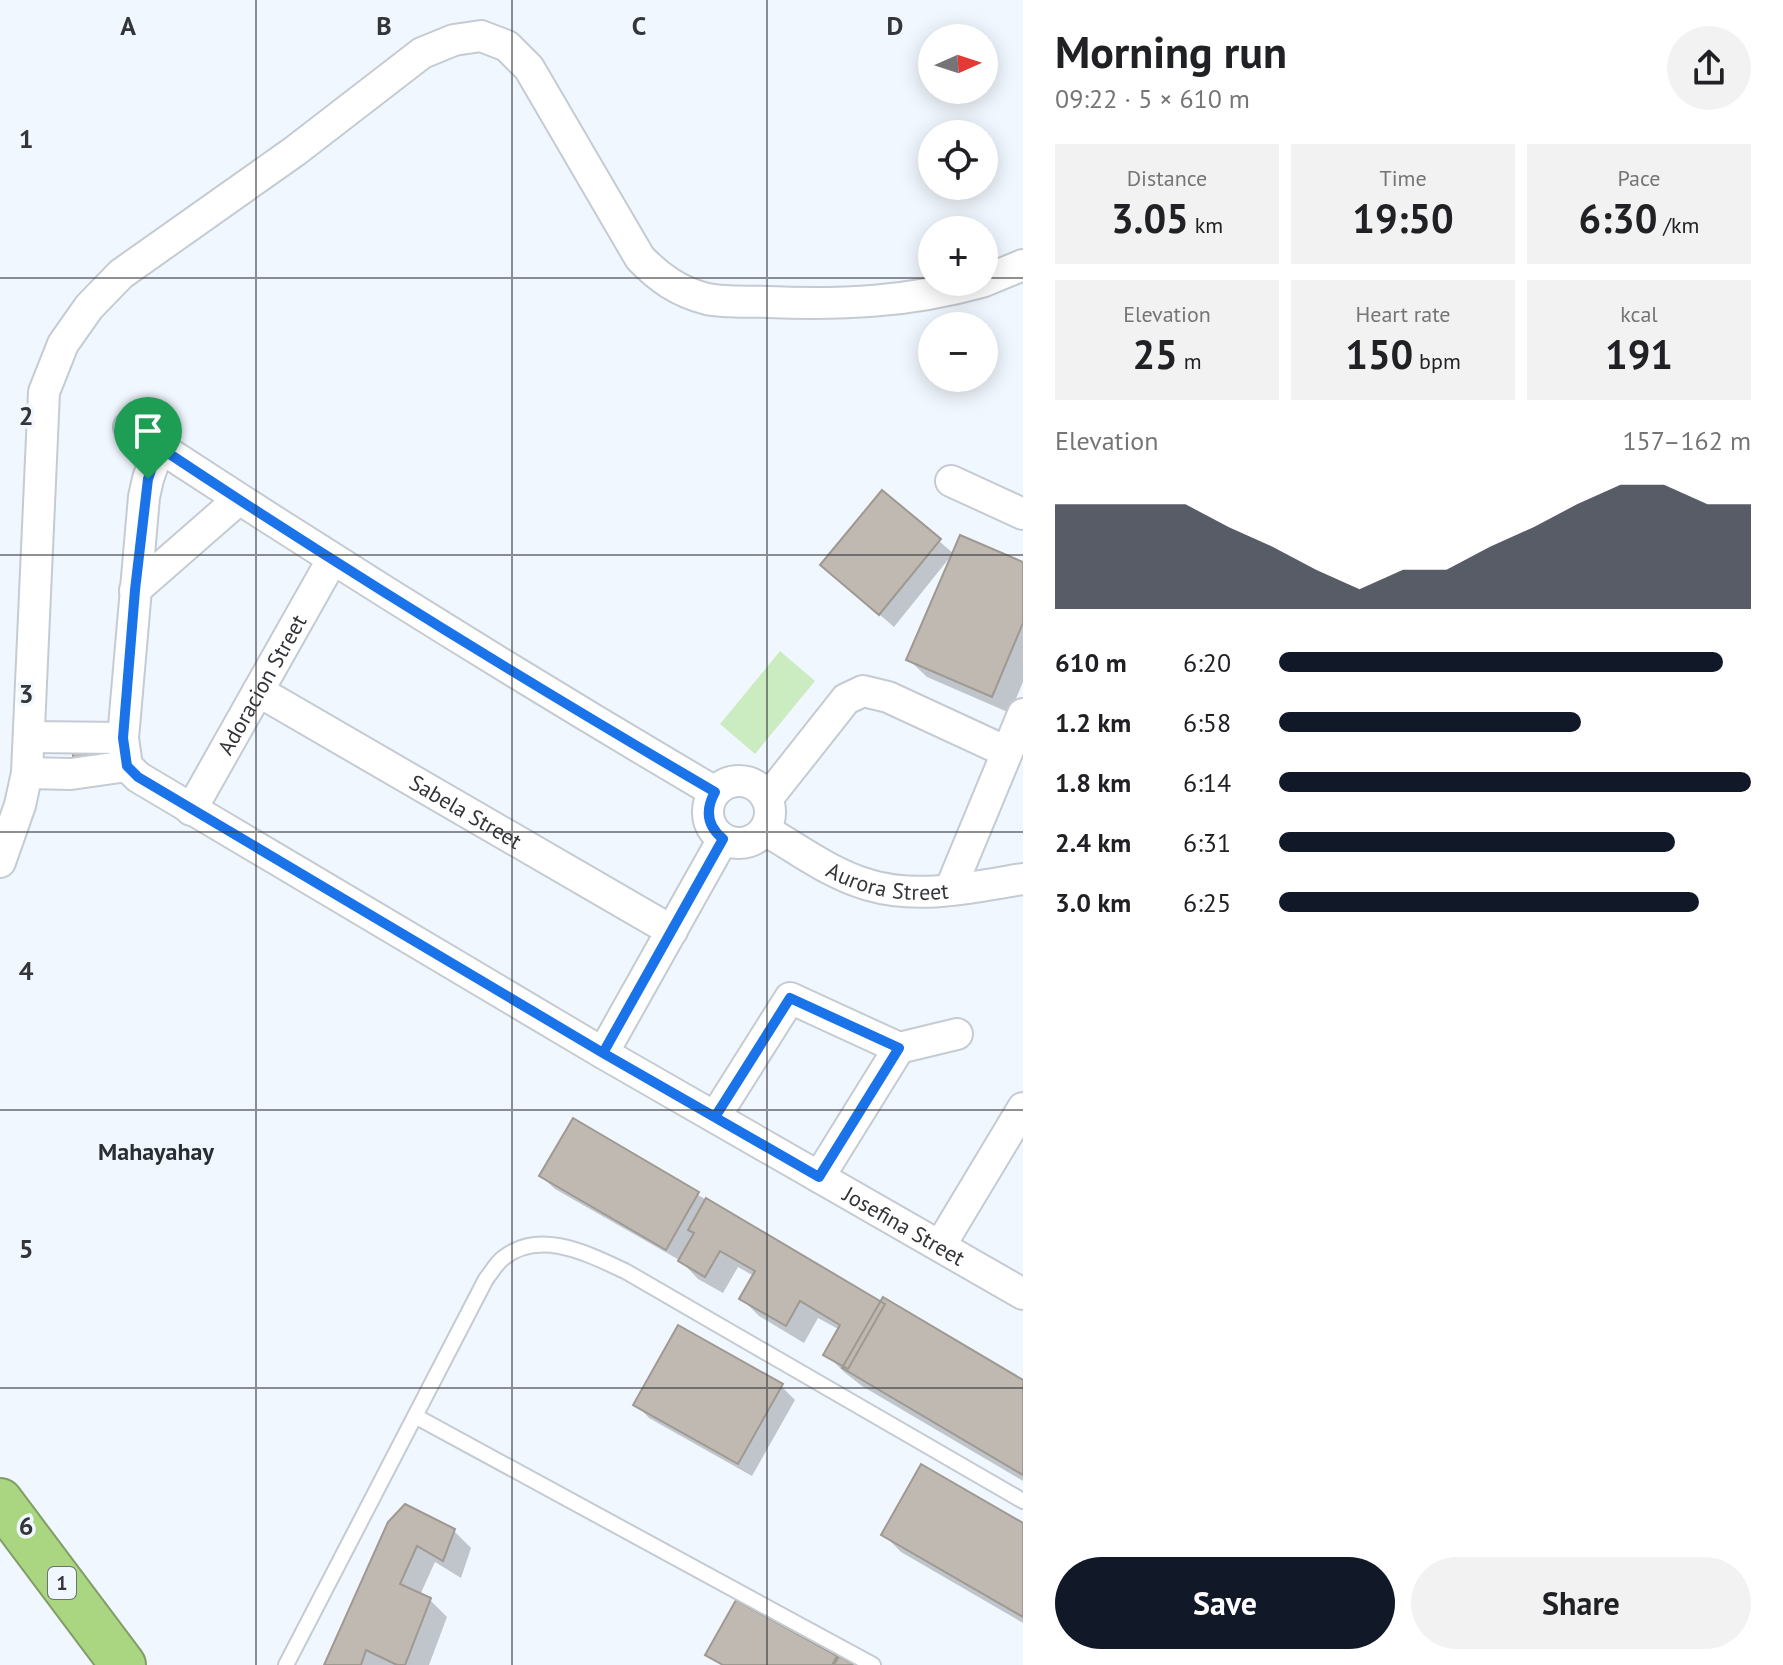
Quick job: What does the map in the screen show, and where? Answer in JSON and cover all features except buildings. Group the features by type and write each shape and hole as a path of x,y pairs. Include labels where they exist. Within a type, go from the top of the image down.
{"highway":[{"name":"1","path":"0,1501 123,1665"}],"street":[{"path":"0,862 20,805 27,773 44,392 63,344 89,307 121,274 295,151 422,53 454,40 481,36 507,46 529,68 640,258 657,277 680,290 708,299 837,305 922,296"},
{"path":"998,275 1023,265"},
{"path":"129,427 238,500 519,677 715,792"},
{"path":"125,752 144,497 159,447"},
{"path":"951,481 1023,514"},
{"path":"135,590 238,500"},
{"name":"Adoracion Street","path":"191,810 332,560"},
{"name":"Sabela Street","path":"258,691 672,931"},
{"path":"767,799 846,699 863,691 888,697 1007,752"},
{"path":"950,890 1023,714"},
{"path":"30,737 125,752"},
{"path":"27,773 71,774 125,752"},
{"name":"Josefina Street","path":"125,752 138,777 191,810 603,1053 1023,1294"},
{"path":"743,781 761,791 767,799 770,815 759,837 741,844 723,839 711,826 708,809 715,792 732,782 743,781"},
{"name":"Aurora Street","path":"765,830 844,875 867,885 892,890 950,890 1023,879"},
{"path":"603,1053 723,839"},
{"path":"715,1117 790,998 899,1048 957,1034"},
{"path":"819,1177 899,1048"},
{"path":"940,1246 1023,1108"}],"lane":[{"path":"286,1665 486,1279 501,1260 522,1247 550,1244 586,1253 625,1271 1023,1501"},
{"path":"415,1416 873,1665"}],"green space":[{"path":"780,651 815,681 755,754 720,724"}],"district":[{"name":"Mahayahay","path":"156,1152"}],"route":[{"path":"148,479 123,738 127,766 138,777 191,810 603,1053 819,1177 899,1048 790,998 715,1117 603,1053 723,839 716,834 709,818 710,800 715,792 519,677 159,447 148,479"}]}
